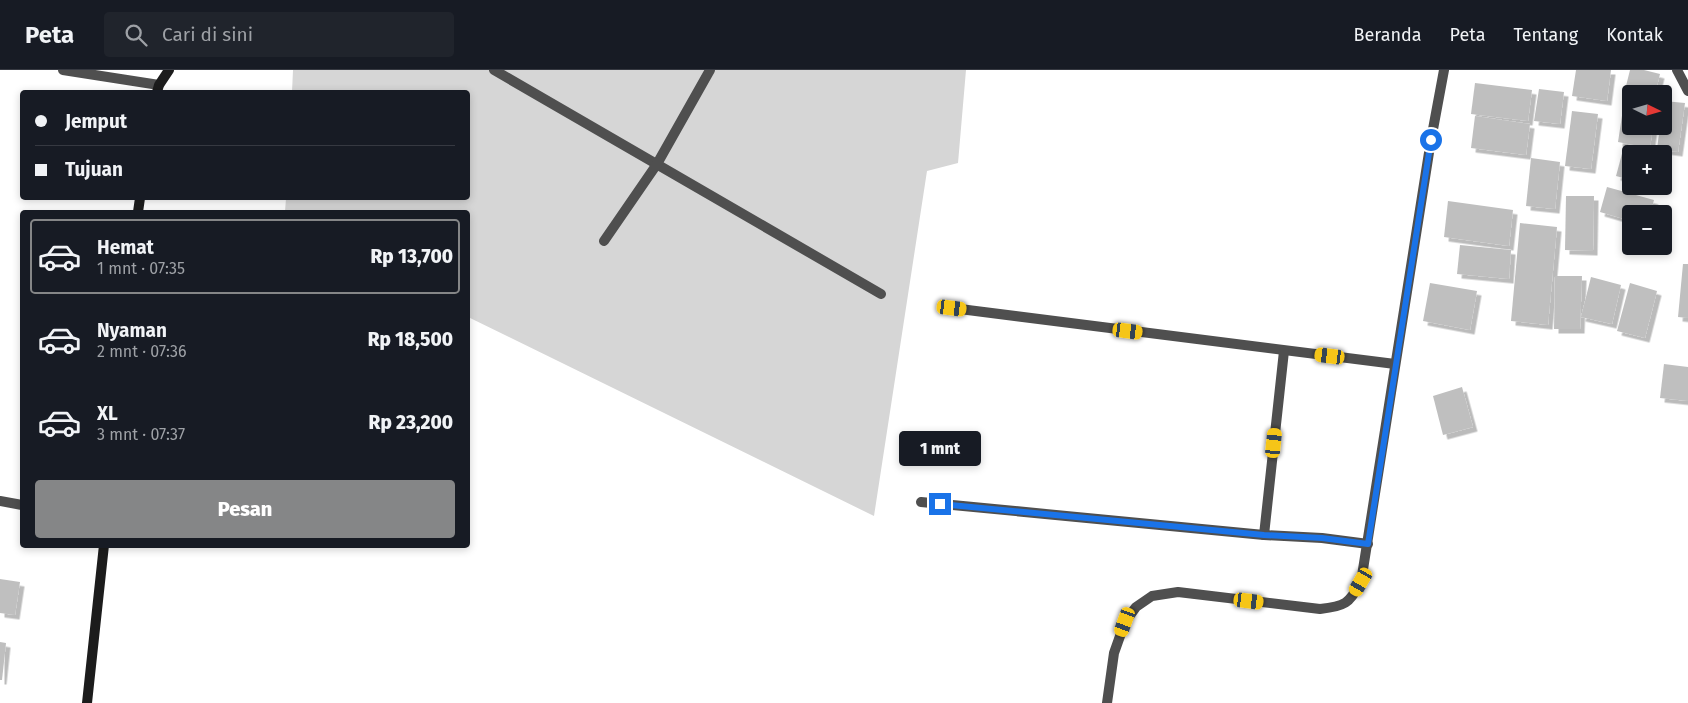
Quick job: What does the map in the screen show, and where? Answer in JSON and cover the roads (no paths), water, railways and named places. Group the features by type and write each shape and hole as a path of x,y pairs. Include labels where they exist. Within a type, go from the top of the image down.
{"street":[{"path":"63,70 158,89 169,70"},
{"path":"494,70 881,294"},
{"path":"604,241 657,164 710,70"},
{"path":"1107,703 1114,652 1125,622 1136,606 1152,596 1178,592 1320,610 1339,607 1352,598 1361,582 1429,150 1444,70"},
{"path":"1676,70 1688,91"},
{"path":"952,308 1395,364"},
{"path":"1264,535 1284,351"},
{"path":"0,500 20,504"},
{"path":"920,502 1264,535 1322,538 1368,544"},
{"path":"86,703 104,548"}]}
